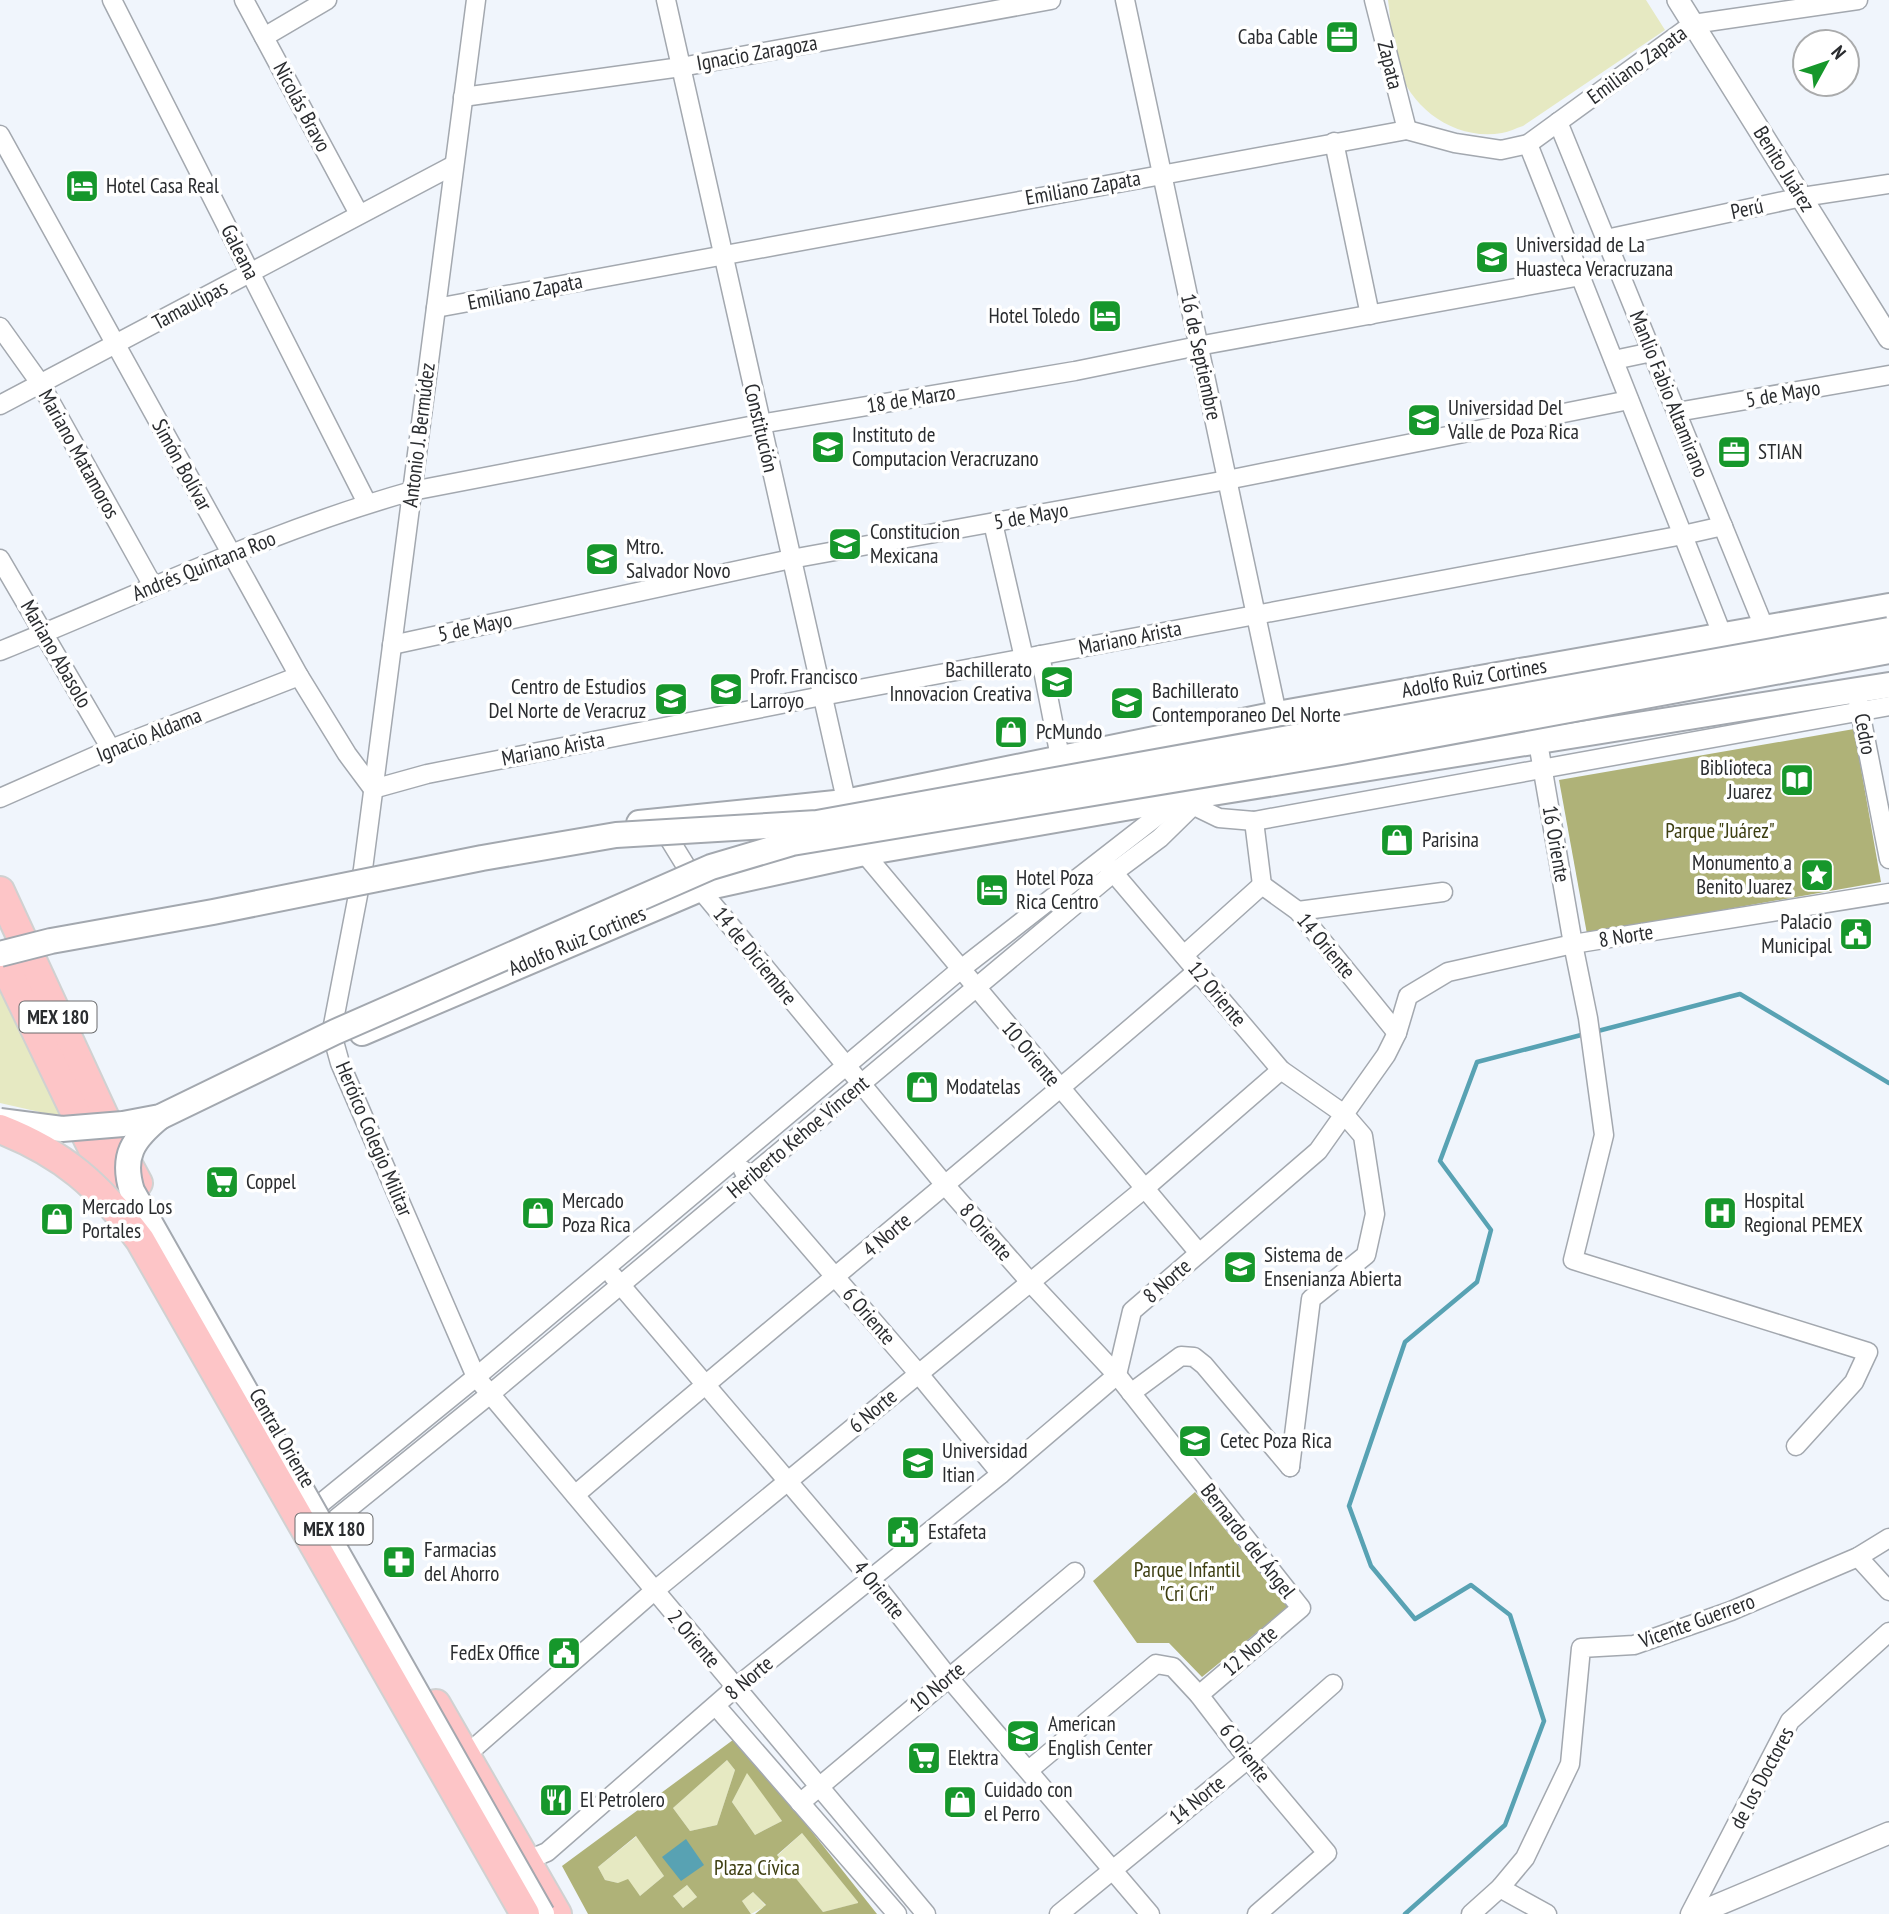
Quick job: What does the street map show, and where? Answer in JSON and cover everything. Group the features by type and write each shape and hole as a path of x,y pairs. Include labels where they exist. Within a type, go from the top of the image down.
{"main road":[{"name":"Adolfo Ruiz Cortines","path":"362,876 561,835 658,821 845,802 1268,716 1889,606"},
{"path":"6,950 213,912 362,876 628,833 817,823 1889,630"},
{"path":"0,1121 62,1129 123,1125 160,1117 335,1032 698,872 792,843 1341,752 1889,651"},
{"name":"Adolfo Ruiz Cortines","path":"0,1137 104,1155 335,1045 700,889 864,853 1538,741 1858,701 1889,685"},
{"name":"MEX 180","path":"0,891 6,950 104,1155"},
{"path":"160,1117 141,1133 130,1152 127,1173 132,1191 542,1914"},
{"path":"0,1129 59,1158 80,1174 111,1202 139,1240 524,1914"},
{"name":"Central Oriente","path":"104,1155 325,1514 557,1914"},
{"name":"Central Oriente","path":"104,1155 172,1312 513,1914"}],"street":[{"name":"Galeana","path":"112,0 368,503"},
{"name":"Nicolás Bravo","path":"244,0 359,214"},
{"path":"264,37 327,0"},
{"name":"Antonio J. Bermúdez","path":"362,876 476,0"},
{"name":"Constitución","path":"666,0 845,802 864,853"},
{"name":"Ignacio Zaragoza","path":"463,97 681,67 1051,0"},
{"name":"16 de Septiembre","path":"1125,0 1255,615 1268,716"},
{"name":"Zapata","path":"1374,0 1407,130"},
{"name":"Benito Juárez","path":"1678,0 1889,338"},
{"path":"1693,24 1858,0"},
{"name":"Emiliano Zapata","path":"436,308 1407,130 1455,143 1501,150 1528,144 1693,24"},
{"name":"Manlio Fabio Altamirano","path":"1558,122 1764,627"},
{"name":"Simón Bolívar","path":"0,135 299,676 347,754 373,789"},
{"path":"1334,142 1370,315"},
{"name":"Manlio Fabio Altamirano","path":"1528,144 1721,634"},
{"name":"Tamaulipas","path":"0,405 454,165"},
{"name":"Perú","path":"1606,239 1802,197 1889,184"},
{"name":"18 de Marzo","path":"412,491 761,424 1075,371 1581,276"},
{"name":"Mariano Matamoros","path":"0,327 40,383 153,586"},
{"path":"1614,360 1652,352"},
{"name":"5 de Mayo","path":"1677,412 1889,375"},
{"name":"5 de Mayo","path":"392,645 791,559 1227,480 1629,400"},
{"name":"Andrés Quintana Roo","path":"0,651 231,552 368,503 412,491"},
{"path":"993,523 1060,757"},
{"name":"Mariano Arista","path":"373,789 427,774 822,696 1683,536 1723,526"},
{"name":"Mariano Abasolo","path":"0,559 111,749"},
{"name":"16 Oriente","path":"1526,669 1596,1062 1604,1135 1573,1260 1868,1352 1854,1382 1796,1446"},
{"name":"Ignacio Aldama","path":"0,798 111,749 299,676"},
{"name":"Adolfo Ruiz Cortines","path":"1193,800 1219,818 1254,821 1543,769 1858,701 1889,706"},
{"name":"Cedro","path":"1858,701 1889,859"},
{"name":"Heriberto Kehoe Vincent","path":"1193,800 1268,716"},
{"name":"Heriberto Kehoe Vincent","path":"325,1514 476,1377 961,969 1108,866 1193,800 1268,716"},
{"name":"14 de Diciembre","path":"658,821 700,889 861,1084"},
{"path":"1184,955 1262,885 1254,821"},
{"name":"10 Oriente","path":"864,853 1199,1253"},
{"name":"Heriberto Kehoe Vincent","path":"298,1535 489,1395 976,988 1108,866"},
{"name":"12 Oriente","path":"1108,866 1282,1070 1344,1114 1363,1136 1375,1214 1366,1255 1311,1299 1290,1467 1204,1365 1194,1357 1181,1356 1131,1393"},
{"name":"Heróico Colegio Militar","path":"362,876 333,1025 335,1045 340,1063 476,1377 489,1395"},
{"name":"14 Oriente","path":"1262,885 1298,911 1397,1033"},
{"path":"1298,911 1443,892"},
{"name":"8 Norte","path":"489,1875 548,1852 735,1688 1001,1474 1117,1375 1132,1311 1318,1151 1386,1055 1397,1033 1408,996 1448,972 1573,944 1889,893"},
{"name":"4 Norte","path":"575,1495 1061,1090 1197,971"},
{"name":"6 Norte","path":"466,1755 654,1591 1144,1189 1282,1070"},
{"name":"8 Oriente","path":"861,1084 1030,1282 1117,1375"},
{"name":"6 Oriente","path":"734,1160 918,1373 1001,1474"},
{"name":"4 Oriente","path":"606,1268 872,1579 949,1678 1150,1914"},
{"name":"Bernardo del Ángel","path":"1117,1375 1301,1608"},
{"name":"2 Oriente","path":"489,1395 926,1914"},
{"name":"Vicente Guerrero","path":"1471,1914 1500,1888 1525,1858 1570,1764 1576,1647 1634,1645 1731,1611 1858,1558 1889,1538"},
{"path":"1858,1558 1889,1591"},
{"name":"10 Norte","path":"800,1803 1075,1572"},
{"name":"12 Norte","path":"1199,1695 1301,1608"},
{"name":"de los Doctores","path":"1690,1914 1790,1721 1889,1632"},
{"name":"6 Oriente","path":"1029,1770 1156,1664 1173,1667 1199,1695 1248,1759 1327,1853 1257,1914"},
{"name":"14 Norte","path":"1059,1914 1248,1759 1333,1684"},
{"path":"716,1706 897,1914"},
{"path":"1696,1914 1889,1833"},
{"path":"1500,1888 1547,1914"}],"green space":[{"path":"1388,0 1646,0 1665,30 1523,126 1505,132 1485,134 1452,127 1424,108 1413,95 1397,65"},
{"name":"Parque \"Juárez\"","path":"1854,729 1881,882 1587,934 1559,780"},
{"path":"0,982 66,1118 0,1103"},
{"name":"Parque Infantil \"Cri Cri\"","path":"1195,1492 1288,1607 1202,1677 1169,1643 1137,1643 1093,1581"},
{"name":"Plaza Cívica","path":"737,1737 877,1914 755,1914 766,1905 753,1892 742,1901 751,1914 588,1914 562,1866","holes":["727,1760 735,1770 717,1825 690,1831 673,1808","747,1773 782,1821 755,1835 732,1802","802,1833 858,1902 823,1912 777,1855","636,1836 664,1876 640,1896 628,1879 618,1883 605,1880 598,1867","687,1885 697,1897 683,1908 673,1896"]},
{"path":"727,1760 735,1770 717,1825 690,1831 673,1808"},
{"path":"747,1772 782,1821 755,1835 732,1802"},
{"path":"802,1833 859,1903 823,1912 777,1856"},
{"path":"637,1836 664,1876 640,1896 618,1883 605,1880 598,1867"},
{"path":"687,1885 697,1897 683,1908 673,1896"},
{"path":"753,1892 766,1906 751,1914 742,1901"}],"water":[{"path":"686,1839 704,1865 681,1881 662,1857"}],"waterway":[{"path":"1594,1032 1740,994 1889,1083"},
{"path":"1405,1914 1505,1825 1544,1721 1510,1615 1471,1585 1415,1619 1371,1566 1349,1506 1405,1342 1477,1282 1491,1230 1440,1161 1477,1062 1585,1034"}],"place":[{"name":"Caba Cable","path":"1342,37"},
{"name":"Hotel Casa Real","path":"82,186"},
{"name":"Universidad de La Huasteca Veracruzana","path":"1492,257"},
{"name":"Hotel Toledo","path":"1105,316"},
{"name":"Universidad Del Valle de Poza Rica","path":"1424,420"},
{"name":"Instituto de Computacion Veracruzano","path":"828,447"},
{"name":"STIAN","path":"1734,452"},
{"name":"Constitucion Mexicana","path":"845,544"},
{"name":"Mtro. Salvador Novo","path":"602,559"},
{"name":"Bachillerato Innovacion Creativa","path":"1057,682"},
{"name":"Profr. Francisco Larroyo","path":"726,689"},
{"name":"Centro de Estudios Del Norte de Veracruz","path":"671,699"},
{"name":"Bachillerato Contemporaneo Del Norte","path":"1127,703"},
{"name":"PcMundo","path":"1011,732"},
{"name":"Biblioteca Juarez","path":"1797,780"},
{"name":"Parisina","path":"1397,840"},
{"name":"Monumento a Benito Juarez","path":"1817,875"},
{"name":"Hotel Poza Rica Centro","path":"992,890"},
{"name":"Palacio Municipal","path":"1856,934"},
{"name":"Modatelas","path":"922,1087"},
{"name":"Coppel","path":"222,1182"},
{"name":"Mercado Poza Rica","path":"538,1213"},
{"name":"Hospital Regional PEMEX","path":"1720,1213"},
{"name":"Mercado Los Portales","path":"57,1219"},
{"name":"Sistema de Ensenianza Abierta","path":"1240,1267"},
{"name":"Cetec Poza Rica","path":"1195,1441"},
{"name":"Universidad Itian","path":"918,1463"},
{"name":"Estafeta","path":"903,1532"},
{"name":"Farmacias del Ahorro","path":"399,1562"},
{"name":"FedEx Office","path":"564,1653"},
{"name":"American English Center","path":"1023,1736"},
{"name":"Elektra","path":"924,1758"},
{"name":"El Petrolero","path":"556,1800"},
{"name":"Cuidado con el Perro","path":"960,1802"}]}
